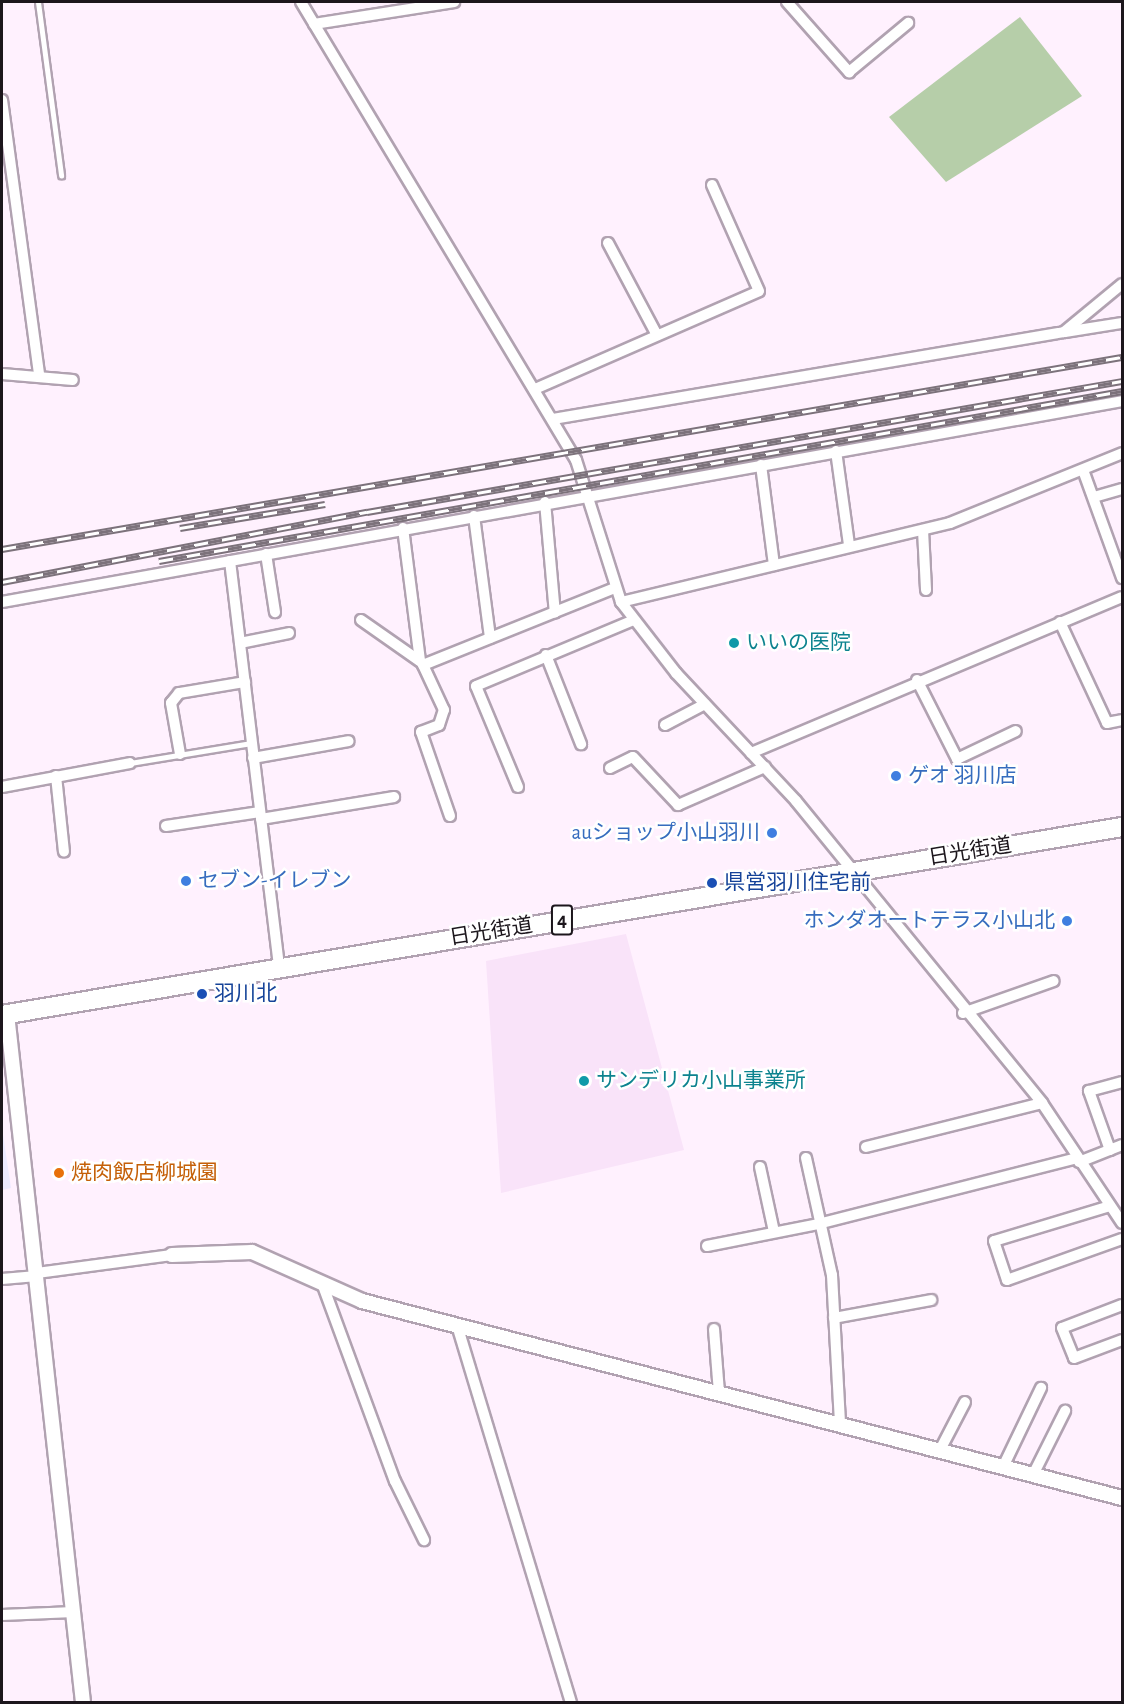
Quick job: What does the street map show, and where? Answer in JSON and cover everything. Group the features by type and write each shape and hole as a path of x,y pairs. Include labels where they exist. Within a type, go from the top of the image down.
{"highway":[{"name":"日光街道","path":"4,1015 1122,827"}],"street":[{"path":"301,2 553,419 587,495 621,602 705,704 765,767 963,1013 1042,1103 1122,1223"},
{"path":"314,24 454,2"},
{"path":"787,2 849,72 908,23"},
{"path":"2,100 7,187 39,375"},
{"path":"535,389 759,291 712,185"},
{"path":"608,243 657,335"},
{"path":"1064,332 1122,284"},
{"path":"553,419 1122,323"},
{"path":"2,374 39,375 73,380"},
{"path":"2,602 545,502 1122,401"},
{"path":"836,451 849,545"},
{"path":"621,602 849,545 923,530 1122,453"},
{"path":"761,465 774,565"},
{"path":"1083,470 1122,578"},
{"path":"1094,497 1122,489"},
{"path":"545,502 555,613"},
{"path":"474,516 490,639"},
{"path":"403,528 421,663 444,710 439,725 421,732 450,816"},
{"path":"923,530 926,590"},
{"path":"266,554 275,612"},
{"path":"230,561 279,967"},
{"path":"421,663 490,639 615,588"},
{"path":"751,753 917,680 1121,600"},
{"path":"362,620 421,663"},
{"path":"518,787 476,686 634,620"},
{"path":"1060,622 1107,723 1122,720"},
{"path":"240,643 289,633"},
{"path":"546,655 581,744"},
{"path":"917,680 957,759 1016,731"},
{"path":"180,754 171,703 179,693 245,682"},
{"path":"665,725 705,704"},
{"path":"253,758 349,741"},
{"path":"610,768 633,757 678,805 765,767"},
{"path":"2,787 130,763"},
{"path":"56,776 64,852"},
{"path":"166,826 260,816 394,797"},
{"path":"963,1013 1054,981"},
{"path":"4,1015 37,1274 83,1702"},
{"path":"1110,1150 1089,1091 1122,1082"},
{"path":"866,1147 1042,1103"},
{"path":"707,1246 818,1224 1078,1160 1122,1145"},
{"path":"806,1158 818,1224 832,1275 840,1423"},
{"path":"760,1167 774,1232"},
{"path":"1110,1206 994,1241 1007,1280 1122,1239"},
{"path":"2,1279 172,1255 252,1252 362,1300 1122,1498"},
{"path":"322,1283 395,1481 423,1540"},
{"path":"834,1318 931,1300"},
{"path":"1122,1305 1062,1328 1074,1358 1122,1340"},
{"path":"457,1325 571,1702"},
{"path":"714,1329 719,1392"},
{"path":"1003,1467 1041,1388"},
{"path":"940,1450 965,1402"},
{"path":"1034,1474 1065,1411"},
{"path":"2,1615 74,1612"}],"lane":[{"path":"38,2 61,175"},
{"path":"130,763 251,742"}],"shaded area":[{"path":"626,934 684,1150 501,1193 486,961"},
{"path":"2,1128 11,1188 2,1190"}],"green space":[{"path":"1020,17 1082,96 946,182 889,117"}],"railway":[{"path":"2,549 1122,357"},
{"path":"2,582 367,512 1122,381"},
{"path":"159,561 1122,391"},
{"path":"180,528 325,504"}],"place":[{"name":"いいの医院","path":"734,643"},
{"name":"ゲオ 羽川店","path":"896,776"},
{"name":"auショップ小山羽川","path":"772,833"},
{"name":"セブン-イレブン","path":"186,881"},
{"name":"県営羽川住宅前","path":"712,883"},
{"name":"ホンダオートテラス小山北","path":"1067,921"},
{"name":"羽川北","path":"202,994"},
{"name":"サンデリカ小山事業所","path":"584,1081"},
{"name":"焼肉飯店柳城園","path":"59,1173"}]}
